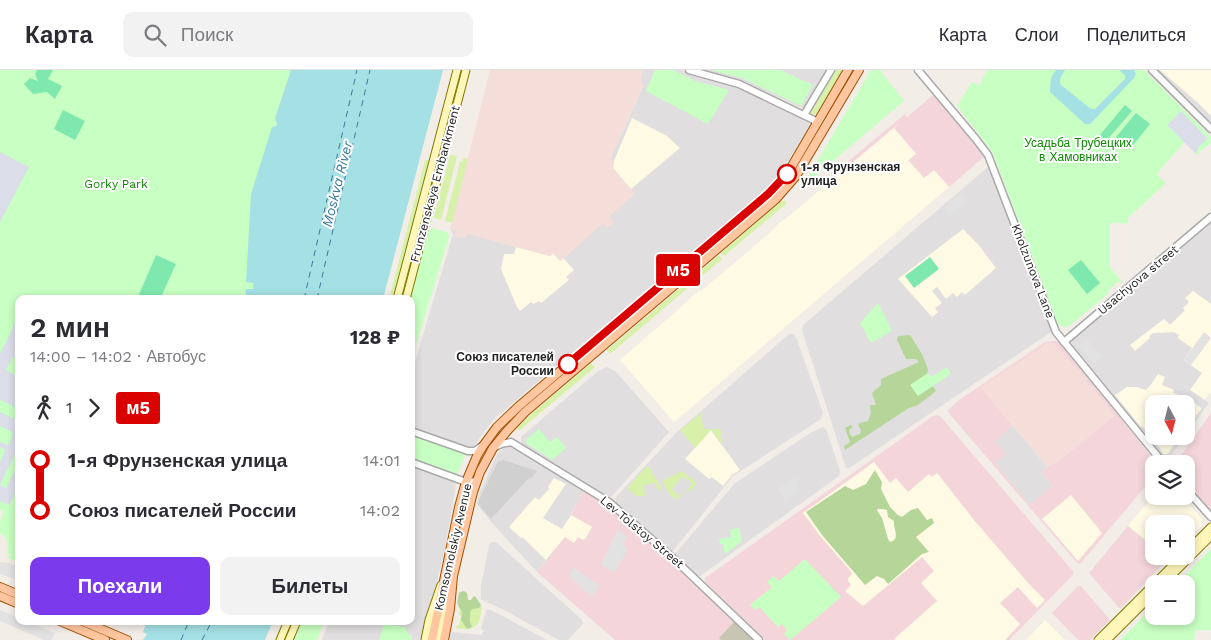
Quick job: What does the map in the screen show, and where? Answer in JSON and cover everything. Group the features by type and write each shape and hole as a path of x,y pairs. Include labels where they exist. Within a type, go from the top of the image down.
{"main road":[{"name":"Frunzenskaya Embankment","path":"398,295 457,70"},
{"name":"Frunzenskaya Embankment","path":"407,295 466,70"},
{"name":"Komsomolskiy Avenue","path":"437,640 445,573 459,507 466,482 483,446 498,427 519,406 779,183 792,166 848,70"},
{"name":"Komsomolskiy Avenue","path":"432,640 453,576 468,510 485,462 493,448 525,412 776,200 796,176 859,70"},
{"path":"1195,543 1211,528"},
{"path":"1172,575 1211,536"},
{"path":"1163,575 1173,565"},
{"path":"425,640 445,573"},
{"path":"444,640 450,609 453,576"},
{"path":"0,587 15,593"},
{"path":"1098,640 1145,593"},
{"path":"0,596 15,602"},
{"path":"1107,640 1145,602"},
{"path":"69,625 105,640"},
{"path":"92,625 127,640"},
{"path":"280,640 286,625"},
{"path":"289,640 295,625"}],"street":[{"path":"690,70 739,84 818,122"},
{"path":"804,115 830,70"},
{"name":"Kholzunova Lane","path":"918,70 988,155 1056,332 1157,455"},
{"path":"1152,70 1211,129"},
{"name":"Usachyova street","path":"1064,342 1211,218"},
{"path":"415,432 468,451 475,451 483,446"},
{"name":"Lev Tolstoy Street","path":"493,448 511,442 609,502 682,567 759,640"},
{"path":"415,463 466,482 478,480"},
{"path":"1195,499 1211,517"}],"shaded area":[{"path":"490,70 644,70 640,77 643,86 610,159 614,161 613,168 635,194 609,217 614,223 607,228 603,223 561,261 553,253 550,256 467,234 465,238 454,236 456,231 450,229"},
{"path":"644,70 680,70 701,78 734,86 804,119 810,124 810,127 784,168 768,187 494,419 473,447 467,447 415,429 415,362 453,234 450,229 550,256 629,186 610,159 643,87 640,77"},
{"path":"703,70 829,70 804,109 745,82"},
{"path":"1157,70 1211,70 1211,123 1195,107"},
{"path":"1160,70 1211,70 1211,116 1198,103"},
{"path":"933,95 985,156 949,187 934,170 924,179 908,160 916,154 894,128 899,123 824,187 821,184 905,114 907,117"},
{"path":"1181,111 1208,139 1198,147 1199,149 1195,153 1167,125"},
{"path":"632,118 667,136 680,148 631,189 613,168 614,161"},
{"path":"894,128 916,154 908,160 924,178 934,170 949,187 674,422 620,360 688,300"},
{"path":"0,152 29,167 0,222"},
{"path":"988,167 991,168 1051,332 849,468 846,468 802,330 803,325"},
{"path":"962,192 969,199 949,216 942,209"},
{"path":"1211,222 1211,304 1193,291 1186,310 1170,325 1164,319 1149,337 1153,333 1174,332 1179,335 1178,338 1192,348 1184,360 1202,373 1191,390 1209,403 1195,422 1195,395 1145,395 1145,435 1072,346 1071,340"},
{"path":"963,229 978,244 996,268 965,295 962,292 957,297 953,293 946,299 937,287 932,291 942,303 935,308 938,312 932,317 898,279"},
{"path":"516,247 550,256 553,253 560,261 563,258 574,270 566,277 569,280 541,303 539,301 534,304 531,302 520,311 501,269 504,254 514,254"},
{"path":"1193,291 1211,304 1211,392 1205,400 1190,390 1202,373 1184,360 1192,348 1178,338 1179,335 1174,332 1153,333 1135,351 1130,345 1164,319 1170,325 1185,310 1183,308 1189,302 1185,298"},
{"path":"15,323 15,358 13,357 6,370 15,375 15,407 0,400 0,354"},
{"path":"1204,332 1211,338 1191,365 1184,360"},
{"path":"789,334 793,334 796,337 823,413 821,419 733,476 673,551 669,551 616,503 615,498 676,433"},
{"path":"1087,339 1102,357 1094,364 1078,346"},
{"path":"1057,341 1061,343 1150,455 1145,455 1145,487 1081,563 1078,564 947,411 959,400 1045,342","holes":["1047,343 1053,343 1114,416 1056,463 1041,472 1053,486 1030,505 995,463 1006,454 995,441 1013,426 981,387 1038,351"]},
{"path":"1047,343 1053,343 1114,416 1056,463 1047,467 981,387"},
{"path":"607,367 616,372 669,432 612,496 609,497 522,444 521,441 521,437 598,371"},
{"path":"1158,374 1165,377 1162,385 1174,390 1173,393 1181,395 1145,395 1145,430 1115,395 1127,387 1146,390"},
{"path":"1195,404 1202,408 1195,417"},
{"path":"0,412 15,419 15,454 0,485 0,462 5,450 0,447 0,442 8,445 13,434 0,426"},
{"path":"1211,413 1211,512 1195,495 1195,455 1181,455 1188,445 1195,445 1195,436"},
{"path":"937,415 940,416 1073,571 1073,575 1009,640 765,640 705,582 705,578"},
{"path":"1013,426 1047,467 1041,472 1053,486 1030,505 995,463 1006,454 995,441"},
{"path":"823,427 826,429 840,471 839,476 700,576 697,576 675,557 675,554 735,483 810,433"},
{"path":"711,430 740,470 732,475 723,486 712,477 709,479 685,459"},
{"path":"1153,445 1178,445 1171,455 1161,455"},
{"path":"1157,445 1174,445 1168,454 1164,454"},
{"path":"511,446 584,491 571,514 583,540 546,560 537,572 477,504 479,494 496,456 503,448"},
{"path":"503,460 537,471 491,519 478,504 497,463"},
{"path":"874,462 890,483 896,478 908,492 929,474 932,477 937,473 974,520 1045,600 1037,608 1018,587 1000,603 1020,624 1005,640 894,639 937,601 921,583 934,571 922,557 863,606 845,591 851,585 848,578 852,574 803,513"},
{"path":"415,467 453,481 456,485 444,553 433,597 426,615 421,640 322,640 328,625 415,625"},
{"path":"15,470 15,494 9,505 0,501 0,485 6,488"},
{"path":"795,477 799,484 796,487 800,490 786,501 777,489"},
{"path":"554,478 566,484 543,518 562,529 571,515 592,527 583,540 578,537 574,543 565,537 546,560 509,527 535,497 539,500 549,489 548,487"},
{"path":"584,491 607,504 670,558 756,640 615,640 537,572 566,536 578,537 591,526 571,515"},
{"path":"1071,495 1102,533 1078,561 1042,519"},
{"path":"1146,505 1190,505 1203,520 1201,522 1204,524 1195,532 1195,515 1145,515 1145,540 1128,526"},
{"path":"1128,526 1145,539 1145,565 1162,565 1152,575 1145,575 1145,583 1121,608 1089,573"},
{"path":"618,530 627,537 623,545 628,549 614,573 601,564"},
{"path":"491,542 496,542 582,620 582,625 568,640 559,640 481,599 481,586"},
{"path":"0,562 15,565 15,580 0,574"},
{"path":"574,568 600,586 592,597 569,576"},
{"path":"1078,586 1081,586 1110,620 1090,640 1078,640 1052,613"},
{"path":"487,609 547,640 448,640 452,632 481,635 484,631 481,628"},
{"path":"0,610 15,616 15,625 36,625 55,633 52,640 44,640 0,621"},
{"path":"1045,620 1065,640 1026,640"},
{"path":"734,622 753,640 721,640 719,638"}],"green space":[{"name":"Gorky Park","path":"0,70 291,70 275,117 277,124 247,282 253,283 253,290 246,290 245,295 15,295 15,561 8,558 10,555 7,553 7,542 0,533 0,521 4,511 0,510"},
{"path":"37,70 53,70 48,79 62,86 55,99 47,92 33,94 24,84 30,78 38,81 35,74"},
{"path":"655,70 673,70 695,81 729,90 708,124 646,91"},
{"path":"710,70 780,70 813,85 801,106 742,78"},
{"path":"832,70 843,70 818,114 813,115 809,112"},
{"path":"871,70 880,70 904,101 802,187"},
{"name":"Усадьба Трубецких в Хамовниках","path":"988,70 1144,70 1211,137 1211,142 1197,155 1185,142 1157,173 1166,183 1128,218 1126,224 1113,222 1110,224 1110,267 1122,282 1118,282 1108,291 1109,293 1069,326 1059,325 1055,317 993,153 957,106 972,82 979,85"},
{"path":"1125,105 1132,111 1106,141 1099,136"},
{"path":"63,110 85,121 75,140 54,129"},
{"path":"1136,113 1150,124 1130,149 1116,137"},
{"path":"450,155 457,156 441,220 434,217"},
{"path":"463,158 468,159 452,223 445,221 460,162 462,162"},
{"path":"425,160 429,160 396,289 394,295 390,295"},
{"path":"781,201 785,201 786,204 724,256 721,253"},
{"path":"432,228 448,233 449,237 415,348 415,295 411,295 428,231"},
{"path":"156,255 176,264 162,295 139,295"},
{"path":"719,255 722,259 610,354 607,350"},
{"path":"930,257 939,269 914,288 905,276"},
{"path":"1081,260 1100,283 1087,294 1068,270"},
{"path":"878,303 892,331 871,343 860,323"},
{"path":"910,335 922,354 928,369 927,377 936,391 918,405 909,408 845,450 844,446 850,442 845,428 851,425 853,427 849,430 852,437 860,434 861,430 858,425 868,421 871,413 870,405 876,405 872,393 881,385 881,379 919,362 916,359 906,359 897,340 898,336"},
{"path":"591,363 595,367 518,430 517,428 532,413"},
{"path":"947,367 951,374 918,396 910,385 928,373 931,377"},
{"path":"702,413 704,429 719,429 722,433 720,436 723,441 721,443 711,430 695,448 680,430"},
{"path":"539,429 550,442 557,437 566,448 552,460 526,443 526,440"},
{"path":"415,435 466,453 457,474 415,459"},
{"path":"647,466 662,489 657,490 656,483 644,485 645,496 636,496 627,488"},
{"path":"875,470 882,482 881,489 890,507 898,515 902,517 911,510 918,508 927,520 932,518 934,523 916,537 929,552 922,554 888,584 884,579 877,576 865,585 822,535 806,512 845,486 853,490 866,484","holes":["877,509 887,510 888,517 894,521 896,536 890,542"]},
{"path":"682,471 697,483 690,492 688,489 692,483 683,476 672,489 680,496 685,492 677,500 675,496 672,498 662,481"},
{"path":"739,528 742,541 725,554 723,544 720,544 719,539 731,537 730,530"},
{"path":"1211,549 1211,630 1196,630 1194,640 1120,640 1145,615 1145,625 1195,625 1195,575 1185,575"},
{"path":"805,559 841,597 790,640 784,634 787,630 782,624 778,627 759,607 755,610 750,605 772,587 767,582 774,576 779,581"},
{"path":"464,591 467,593 468,600 475,596 481,605 470,612 472,626 467,629 461,620 462,611 458,603 459,593"},
{"path":"461,604 482,606 480,618 473,628 456,628 459,625 461,616 459,615"},
{"path":"300,625 323,625 317,640 294,640"},
{"path":"384,625 405,627 408,634 412,635 412,640 379,640"}],"water":[{"name":"Moskva River","path":"291,70 443,70 384,295 245,295 246,289 253,289 253,283 246,282 251,194 272,127 277,124 275,118"},
{"path":"1056,70 1065,70 1060,79 1061,85 1091,109 1095,109 1125,79 1125,75 1119,70 1134,70 1136,74 1090,124 1085,124 1050,92 1051,78"},
{"path":"146,625 271,625 265,640 143,640 147,634 143,632"}],"ferry route":[{"path":"305,295 357,70"},
{"path":"318,295 370,70"},
{"path":"181,640 187,625"},
{"path":"202,640 210,625"}],"bus line":[{"name":"м5","path":"568,364 768,194 787,174"}],"place":[{"name":"1-я Фрунзенская улица","path":"787,174"},
{"name":"Союз писателей России","path":"568,364"}]}
